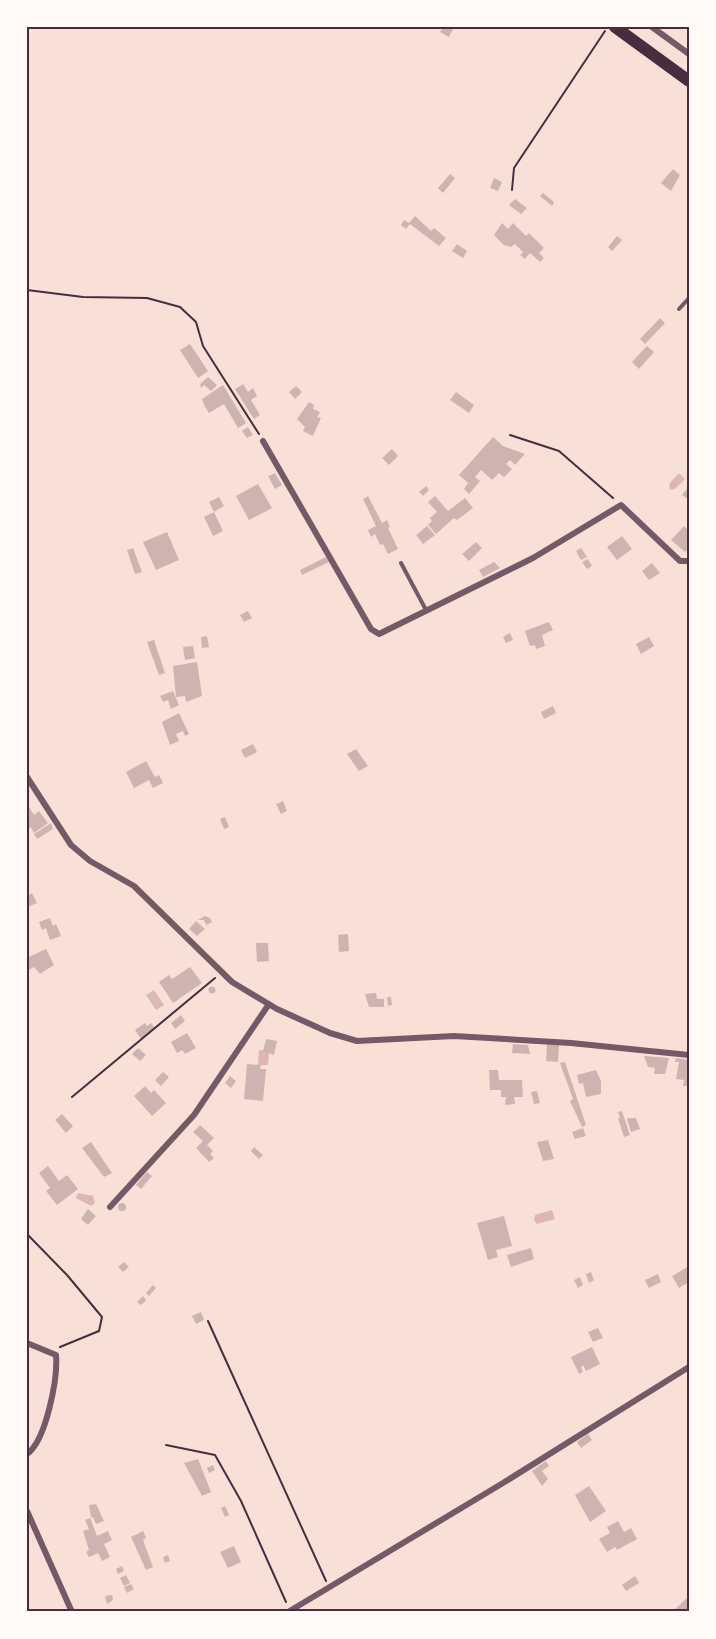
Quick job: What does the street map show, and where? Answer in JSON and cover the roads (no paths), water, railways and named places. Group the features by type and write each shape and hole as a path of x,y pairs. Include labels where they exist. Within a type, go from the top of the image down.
{"main road":[{"path":"615,27 689,81"}],"street":[{"path":"652,27 689,54"},
{"path":"263,441 371,629 379,634 533,558 621,505 680,561 689,561"},
{"path":"27,777 71,845 90,861 134,886 232,982 269,1004 330,1033 357,1041 454,1036 571,1043 689,1055"},
{"path":"110,1207 194,1114 269,1004"},
{"path":"27,1343 56,1355 55,1391 32,1451 27,1454"},
{"path":"289,1611 689,1367"},
{"path":"27,1511 72,1612"}],"lane":[{"path":"679,309 689,298"},
{"path":"401,563 426,610"}]}
